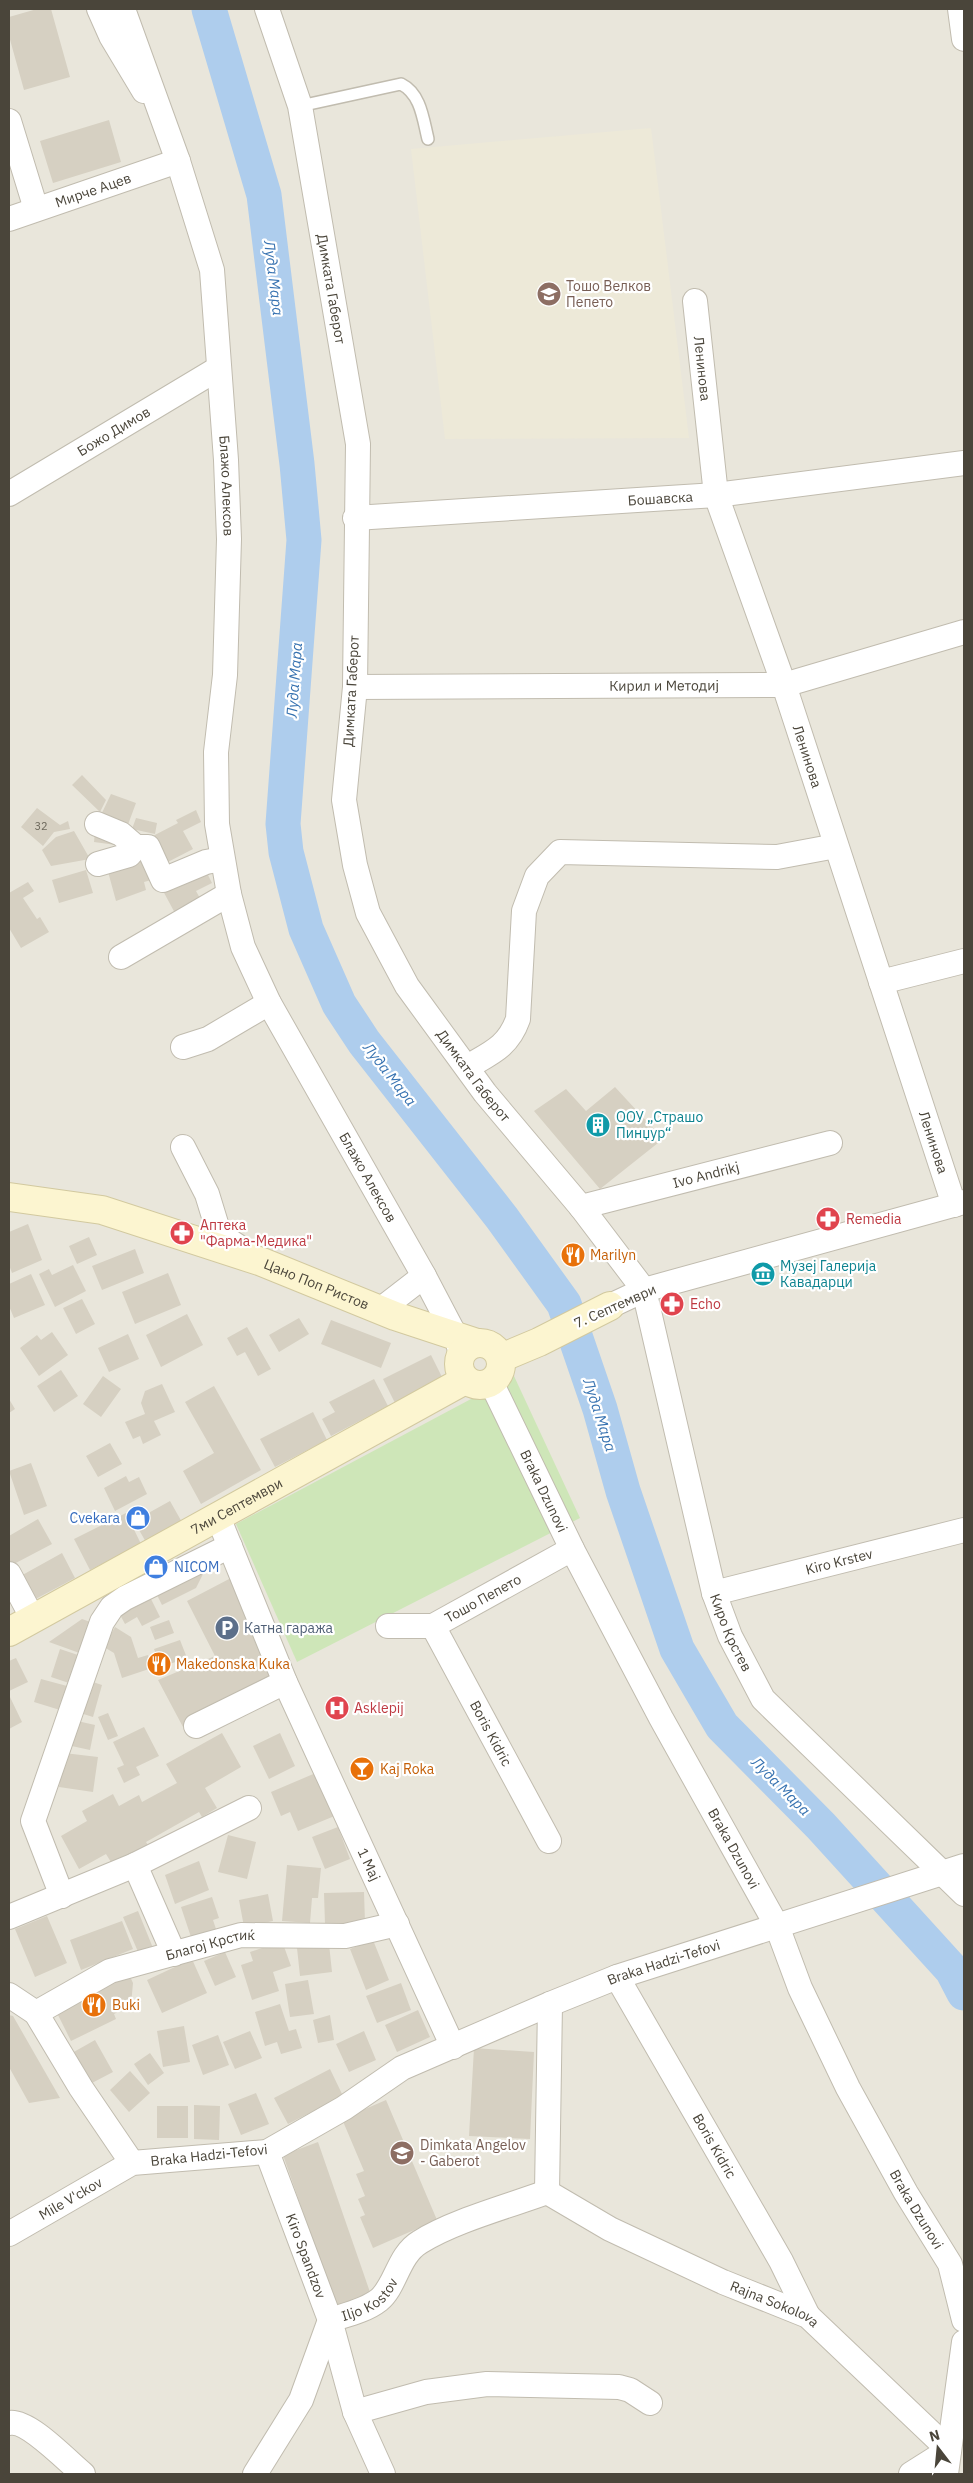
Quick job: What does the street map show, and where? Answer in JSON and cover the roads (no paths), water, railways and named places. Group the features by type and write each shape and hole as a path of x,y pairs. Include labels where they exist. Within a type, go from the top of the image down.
{"street":[{"name":"Блажо Алексов","path":"99,9 111,36 164,122"},
{"name":"Блажо Алексов","path":"124,9 178,161 212,270 226,460 229,539 225,675 216,752 217,824 229,894 243,947 269,1003 424,1276 465,1344"},
{"name":"Димката Габерот","path":"267,9 300,106 358,444 354,686 344,800 355,865 368,913 407,986 485,1093 581,1207 644,1290"},
{"path":"960,9 964,39"},
{"path":"9,121 36,209"},
{"name":"Мирче Ацев","path":"9,219 178,161"},
{"name":"Ленинова","path":"695,301 716,495 784,685 881,982 959,1204"},
{"name":"Божо Димов","path":"9,494 219,368"},
{"name":"Бошавска","path":"356,518 716,495 964,463"},
{"name":"Кирил и Методиј","path":"354,686 784,685 964,632"},
{"path":"97,824 121,834 136,847 148,847 163,880 206,862 222,859"},
{"path":"467,1067 501,1047 513,1033 518,1019 524,911 537,876 560,852 615,851 777,857 836,846"},
{"path":"98,864 129,855 136,847"},
{"path":"121,957 229,894"},
{"path":"881,982 964,961"},
{"path":"183,1047 208,1040 269,1003"},
{"name":"Ivo Andrikj","path":"581,1207 830,1143"},
{"path":"183,1147 207,1194 218,1230 225,1238 262,1262"},
{"name":"Цано Поп Ристов","path":"9,1197 102,1210 262,1262 465,1344 487,1344 496,1350 485,1373"},
{"name":"7. Септември","path":"485,1373 539,1342 644,1290 959,1204"},
{"path":"380,1310 424,1276"},
{"name":"Киро Крстев","path":"644,1290 714,1593 730,1636 763,1698 875,1810 946,1872 964,1894"},
{"path":"465,1344 458,1362 460,1372 485,1373"},
{"name":"7ми Септември","path":"9,1632 485,1373"},
{"name":"Braka Dzunovi","path":"485,1373 572,1549 661,1718 787,1923 800,1988 848,2088 906,2193 950,2264 964,2320"},
{"name":"1 Maj","path":"218,1517 285,1682 453,2047"},
{"name":"Kiro Krstev","path":"714,1593 964,1530"},
{"path":"62,1896 33,1821 102,1622 112,1607 126,1598 230,1546"},
{"name":"Тошо Пепето","path":"388,1626 433,1626 572,1549"},
{"path":"9,1574 33,1619"},
{"name":"Boris Kidric","path":"433,1626 549,1841"},
{"path":"196,1726 285,1682"},
{"path":"9,1917 135,1865 250,1808"},
{"path":"135,1865 174,1954"},
{"name":"Braka Hadzi-Tefovi","path":"9,1995 36,2013 81,2088 132,2163 267,2152 344,2108 402,2068 550,2004 617,1977 946,1872"},
{"name":"Благој Крстиќ","path":"36,2013 110,1971 241,1936 345,1936 397,1924"},
{"name":"Boris Kidric","path":"617,1977 781,2261 808,2316"},
{"path":"547,2192 550,2004"},
{"name":"Kiro Spandzov","path":"267,2152 330,2320 355,2412 383,2474"},
{"name":"Mile V'ckov","path":"9,2234 132,2163"},
{"name":"Rajna Sokolova","path":"547,2192 610,2229 723,2282 808,2316 949,2450"},
{"name":"Iljo Kostov","path":"256,2474 301,2400 330,2320 357,2312 379,2300 404,2258 418,2242 452,2227 547,2192"},
{"path":"946,2474 964,2342"},
{"path":"355,2412 426,2392 487,2384 619,2386 630,2390 650,2404"},
{"path":"9,2423 14,2422 33,2431 83,2474"},
{"path":"911,2474 949,2450"}],"lane":[{"path":"300,106 401,84 411,89 417,99 428,139"}],"waterway":[{"name":"Луда Мара","path":"209,9 264,195 297,464 304,540 283,824 286,852 306,929 339,1004 364,1042 502,1218 564,1304 600,1409 623,1491 677,1649 722,1726 821,1826 952,1970 964,1993"}],"place":[{"name":"Тошо Велков Пепето","path":"549,294"},
{"name":"ООУ „Страшо Пинџур“","path":"598,1125"},
{"name":"Remedia","path":"828,1219"},
{"name":"Аптека \"Фарма-Медика\"","path":"182,1233"},
{"name":"Marilyn","path":"573,1255"},
{"name":"Музеј Галерија Кавадарци","path":"763,1274"},
{"name":"Echo","path":"672,1304"},
{"name":"Cvekara","path":"138,1518"},
{"name":"NICOM","path":"156,1567"},
{"name":"Катна гаража","path":"227,1628"},
{"name":"Makedonska Kuka","path":"159,1664"},
{"name":"Asklepij","path":"337,1708"},
{"name":"Kaj Roka","path":"362,1769"},
{"name":"Buki","path":"94,2005"},
{"name":"Dimkata Angelov - Gaberot","path":"402,2153"}]}
